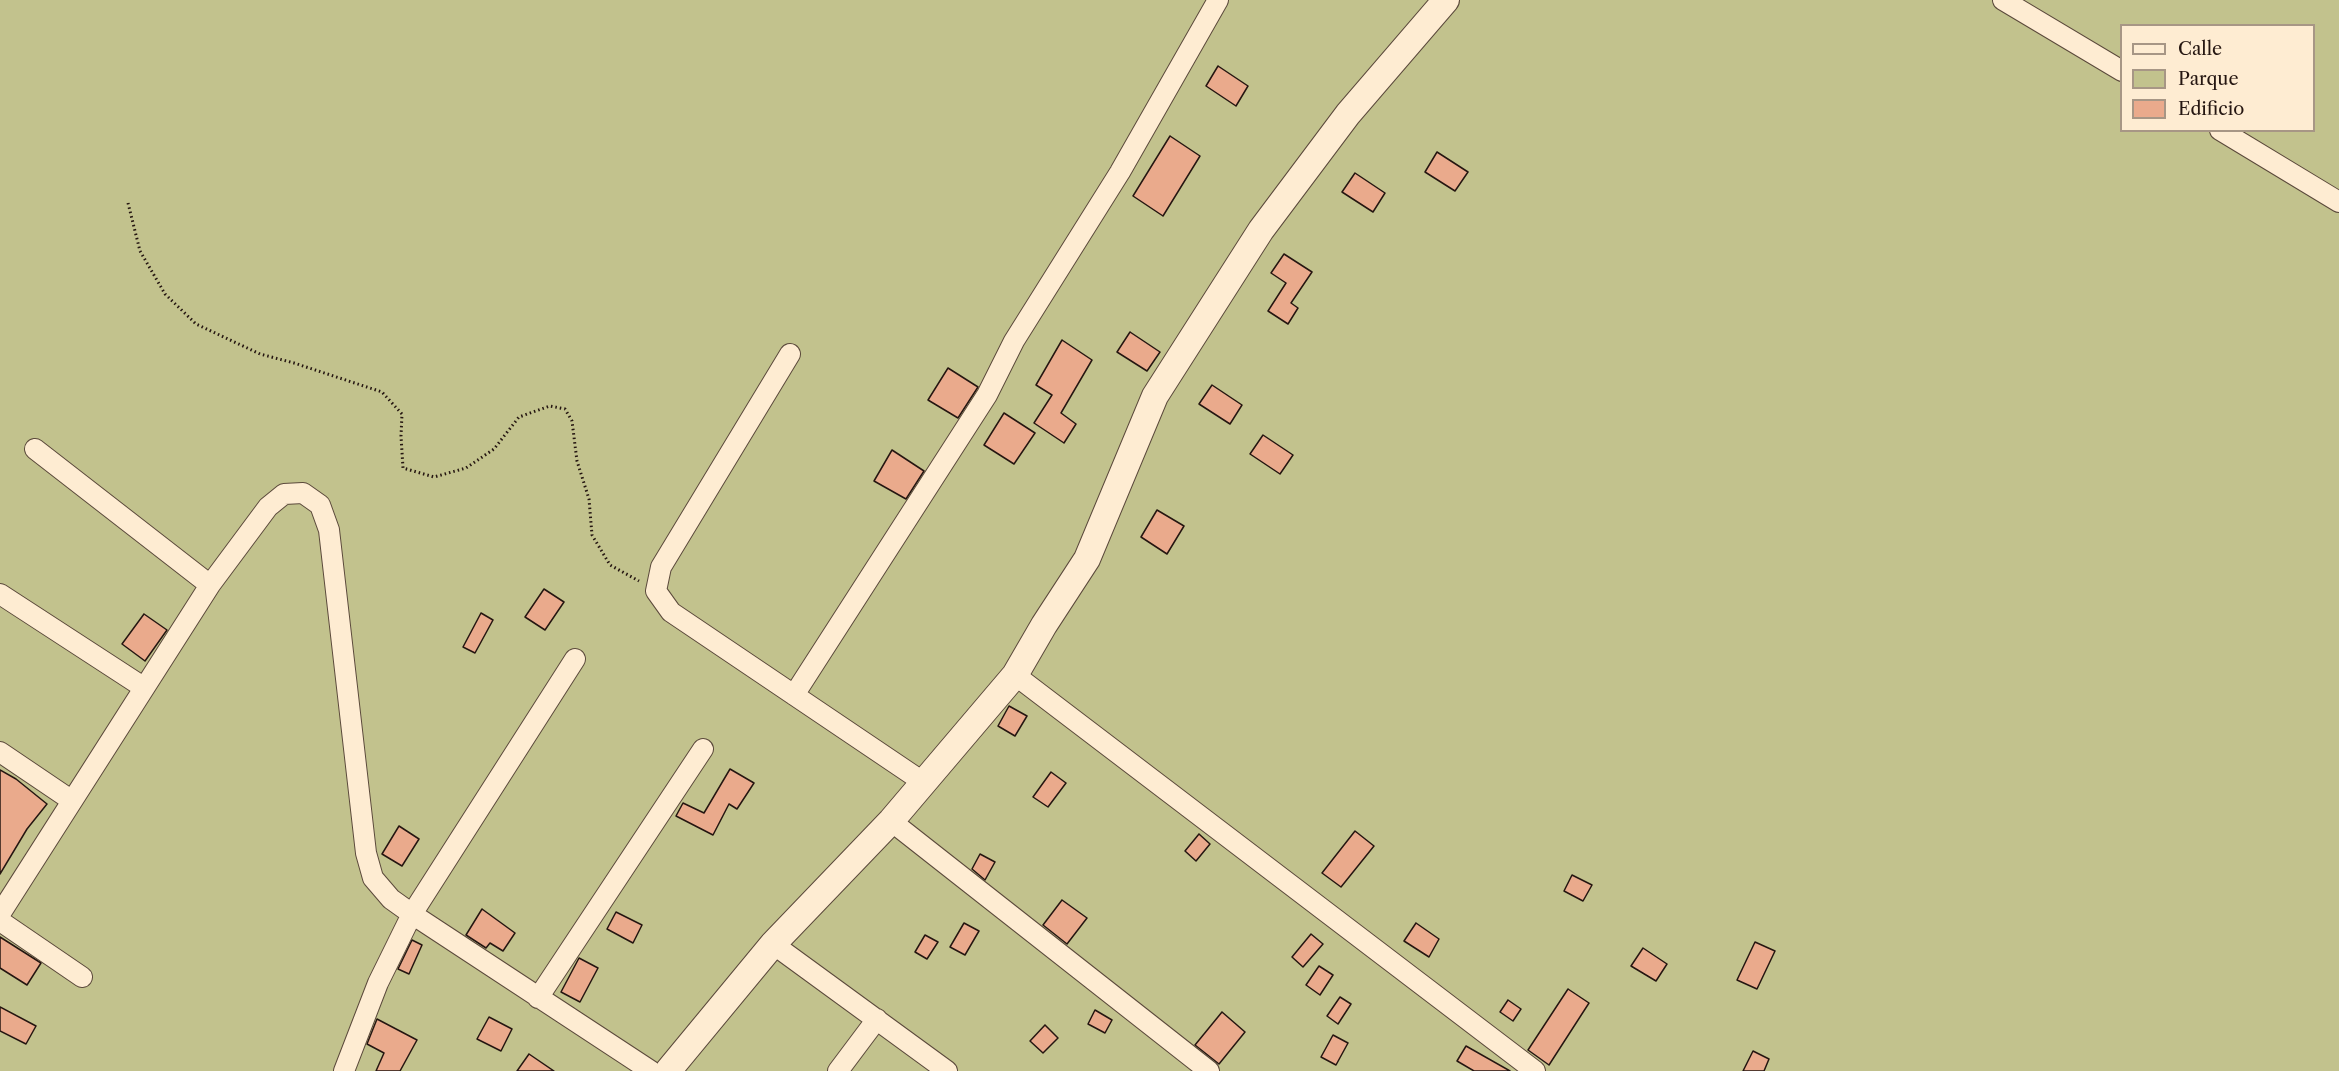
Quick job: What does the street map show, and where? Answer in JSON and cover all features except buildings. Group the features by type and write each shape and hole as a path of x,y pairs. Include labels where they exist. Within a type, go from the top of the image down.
{"street":[{"path":"794,695 987,395 1014,341 1120,172 1218,0"},
{"path":"668,1071 773,944 891,821 1015,675 1087,559 1155,396 1248,249 1348,114 1446,0"},
{"path":"2003,0 2120,70"},
{"path":"2223,132 2339,202"},
{"path":"790,354 661,567 656,591 671,612 923,782"},
{"path":"35,449 210,585"},
{"path":"0,914 210,585 268,507 284,494 303,493 320,505 329,530 366,853 373,878 391,899 412,914 651,1071"},
{"path":"0,594 143,687"},
{"path":"344,1071 378,983 412,914 574,659"},
{"path":"1015,675 1535,1071"},
{"path":"538,998 703,749"},
{"path":"0,752 71,800"},
{"path":"891,821 1209,1071"},
{"path":"0,921 82,978"},
{"path":"773,944 946,1071"},
{"path":"838,1071 877,1019"}],"path":[{"path":"128,203 140,251 165,294 196,324 261,354 381,392 402,414 403,468 434,477 466,468 494,449 519,417 550,406 565,409 572,421 577,461 589,499 592,535 610,565 656,591"}],"green space":[{"path":"0,0 2339,0 2339,1071 0,1071"}]}
